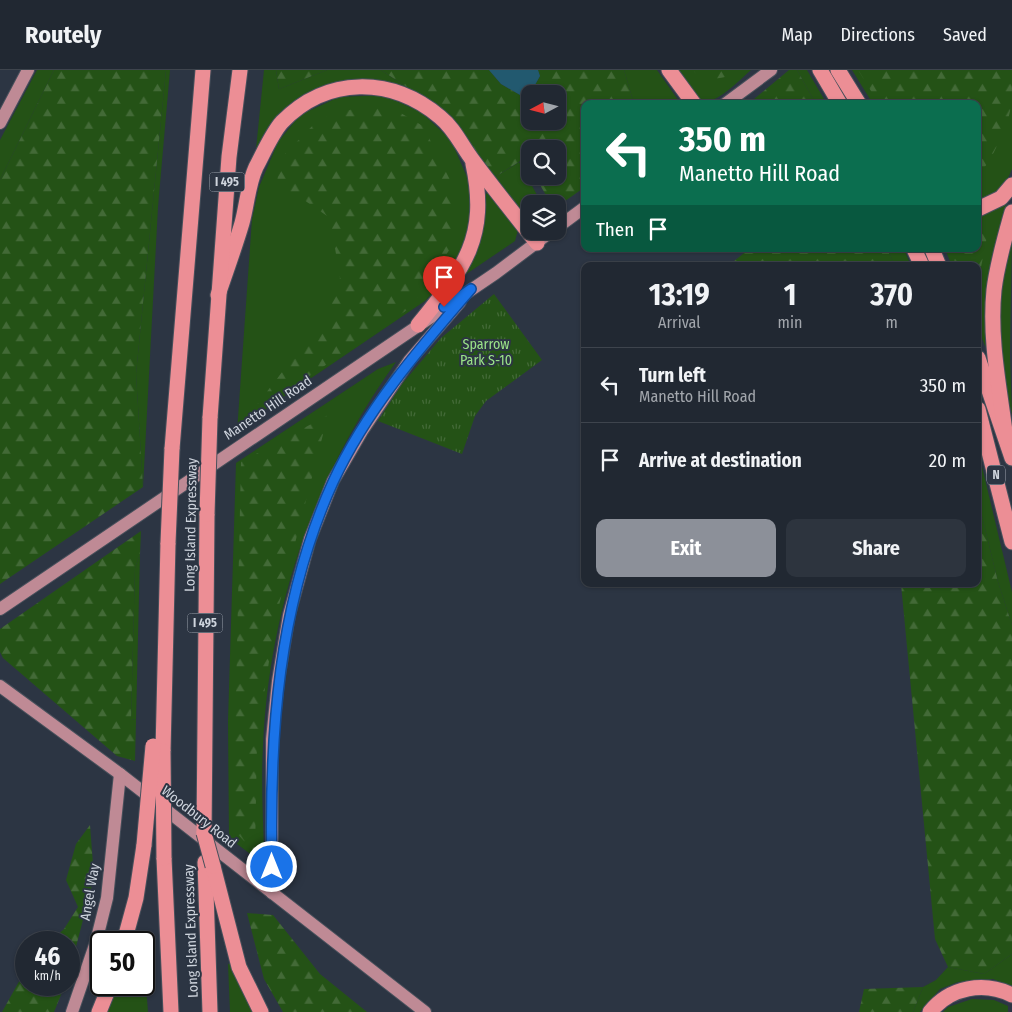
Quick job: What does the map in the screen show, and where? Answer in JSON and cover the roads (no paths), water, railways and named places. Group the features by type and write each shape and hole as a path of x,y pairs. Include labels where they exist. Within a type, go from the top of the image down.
{"highway":[{"name":"Long Island Expressway","path":"170,1012 158,749 162,727 172,449 203,70"},
{"name":"Long Island Expressway","path":"210,1012 203,781 210,418 229,157 240,70"},
{"path":"662,70 683,100"},
{"path":"669,70 691,100"},
{"path":"820,70 838,100"},
{"path":"838,70 857,100"},
{"path":"218,295 242,223 255,169 281,123 312,98 334,89 360,87 405,95 441,117 461,141 472,160 537,242"},
{"path":"418,325 457,278 476,234 479,211 477,182 472,160"},
{"path":"981,208 1001,198 1012,185"},
{"path":"1006,439 995,354 993,314 999,264 1012,212"},
{"name":"N","path":"981,367 1012,458"},
{"name":"N","path":"981,421 1012,542"},
{"path":"127,931 136,898 158,749"},
{"path":"204,833 239,967 262,1012"},
{"path":"930,1012 949,995 968,988 994,989 1012,995"},
{"path":"99,1012 106,996"}],"main road":[{"path":"0,123 28,70"},
{"path":"730,100 770,71"},
{"path":"566,221 581,210"},
{"name":"Manetto Hill Road","path":"0,609 471,289 540,240"},
{"path":"272,893 272,739 278,681 289,616 310,539 333,481 362,431 409,361 471,289"},
{"name":"Woodbury Road","path":"0,686 120,774 424,1012"},
{"name":"Angel Way","path":"72,1012 96,942 107,898 120,774"}],"water":[{"path":"489,70 538,70 540,76 535,85 521,85 521,96 501,84"}],"park label":[{"name":"Sparrow Park S-10","path":"486,352"}]}
